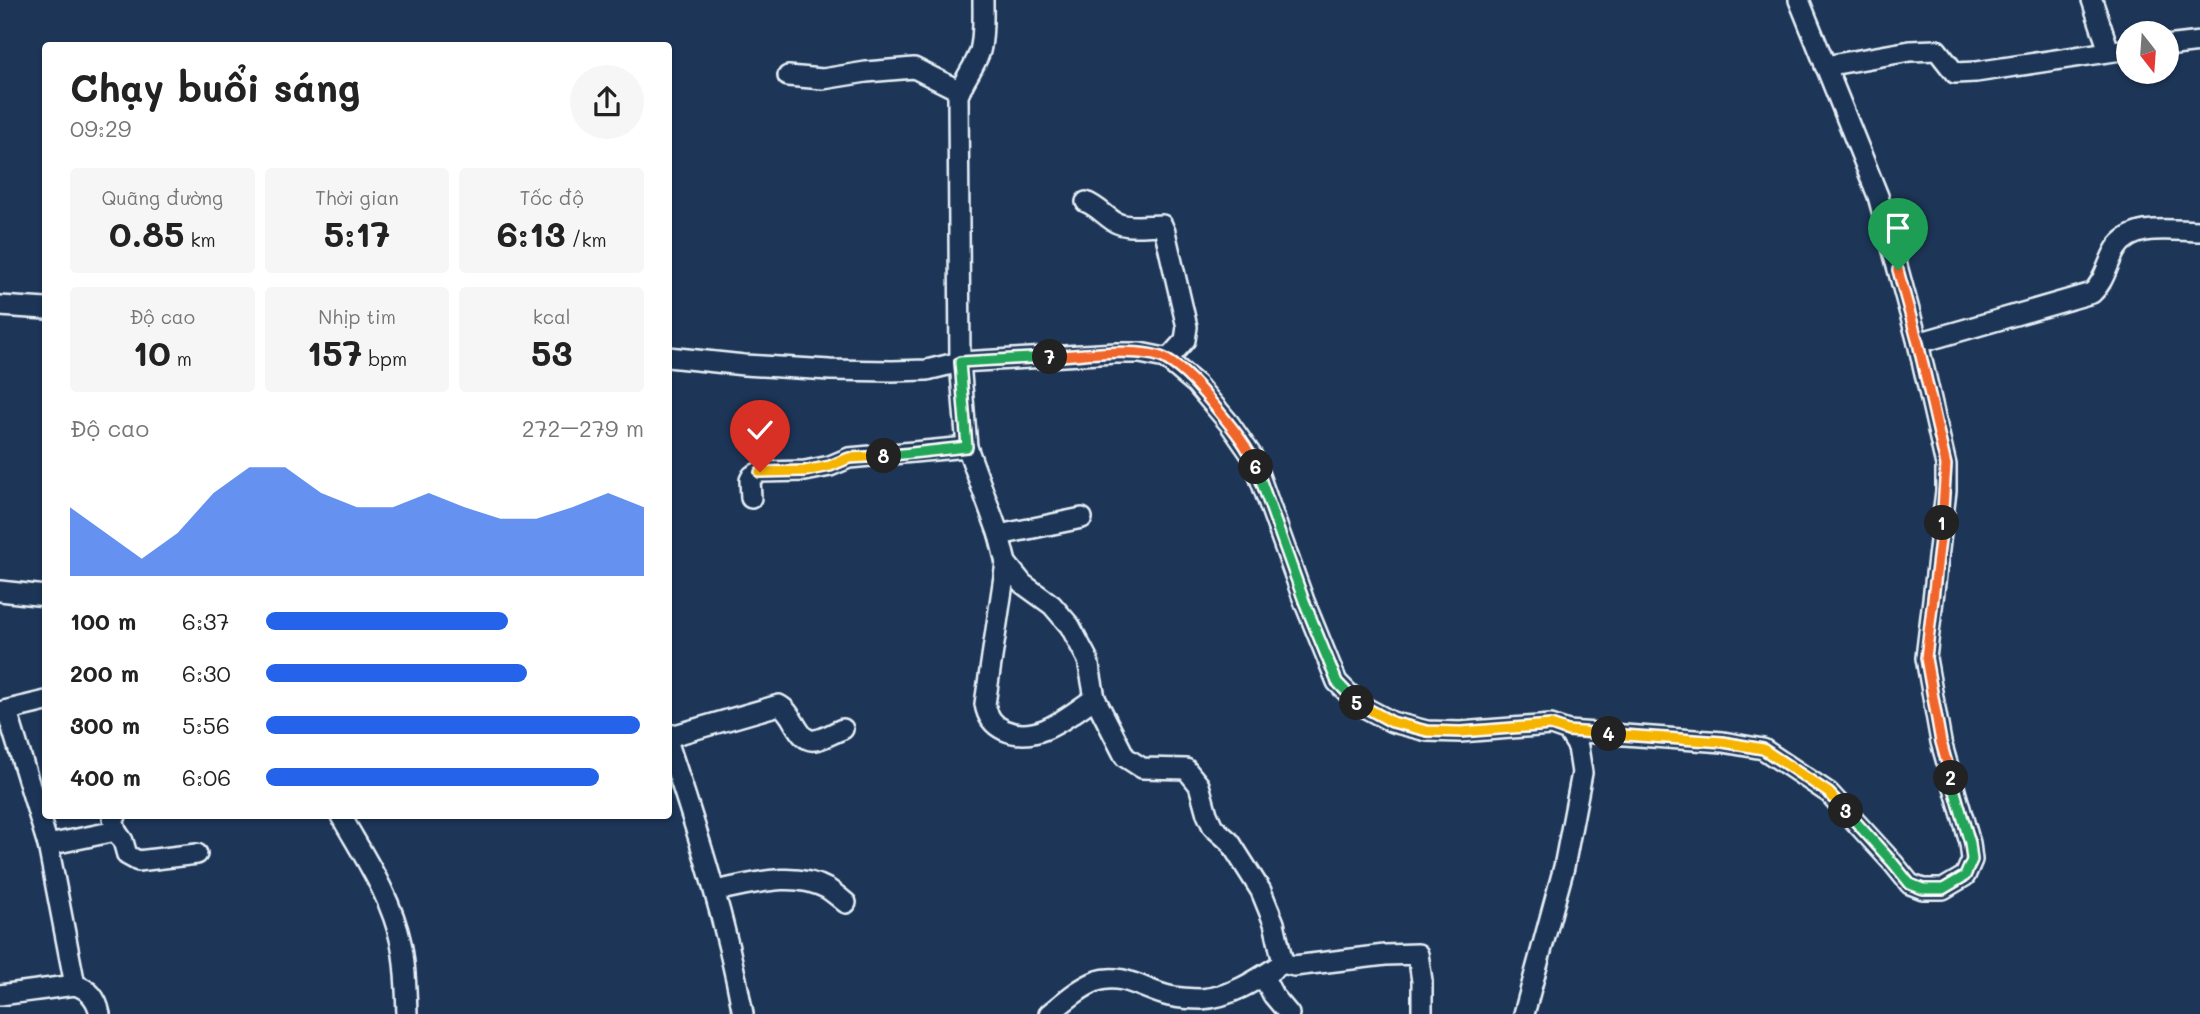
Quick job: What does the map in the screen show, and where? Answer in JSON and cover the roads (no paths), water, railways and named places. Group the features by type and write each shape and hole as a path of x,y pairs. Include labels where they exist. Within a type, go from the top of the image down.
{"street":[{"path":"983,0 981,49 958,96 960,362 967,447 999,535 1006,563 985,704 987,712 1000,728 1026,735 1049,728 1095,698"},
{"path":"672,357 830,370 927,370 960,362 1140,353 1167,360 1196,384 1229,423 1252,456 1304,601 1337,682 1360,705 1392,722 1427,731 1461,732 1551,725 1568,731 1723,742 1763,749 1829,793 1910,884 1923,889 1943,889 1965,876 1972,860 1970,843 1941,742 1926,658 1946,491 1946,465 1918,343 1878,196 1799,0"},
{"path":"2092,0 2116,44"},
{"path":"2179,44 2200,42"},
{"path":"1825,66 1923,49 1937,50 1955,73 1976,72 2116,50"},
{"path":"788,76 822,79 914,68 960,91"},
{"path":"1086,202 1123,225 1161,225 1165,232 1187,327 1185,340 1167,360"},
{"path":"1918,343 2092,293 2100,285 2117,247 2133,235 2151,229 2200,231"},
{"path":"0,306 42,309"},
{"path":"751,498 750,480 760,472 805,471 830,466 849,458 967,447"},
{"path":"999,535 1082,519"},
{"path":"1006,563 1023,584 1052,605 1070,626 1088,660 1095,698 1125,757 1142,768 1186,769 1199,785 1213,827 1230,842 1261,891 1274,923 1283,963"},
{"path":"0,591 42,596"},
{"path":"42,702 3,711 48,845 75,985"},
{"path":"672,736 779,705 787,709 806,739 814,741 842,729"},
{"path":"1524,1014 1564,867 1582,773 1578,747 1568,731"},
{"path":"672,756 715,891 743,1014"},
{"path":"343,819 376,875 394,920 405,963 407,1014"},
{"path":"48,845 116,823 127,855 138,861 197,853"},
{"path":"715,891 780,878 804,881 828,889 846,902"},
{"path":"1049,1014 1081,989 1099,980 1116,979 1168,996 1200,999 1230,994 1283,963 1294,966 1385,955 1418,954 1422,981 1422,1014"},
{"path":"1262,976 1289,1014"},
{"path":"0,995 75,985 84,987 93,996 100,1014"}]}
